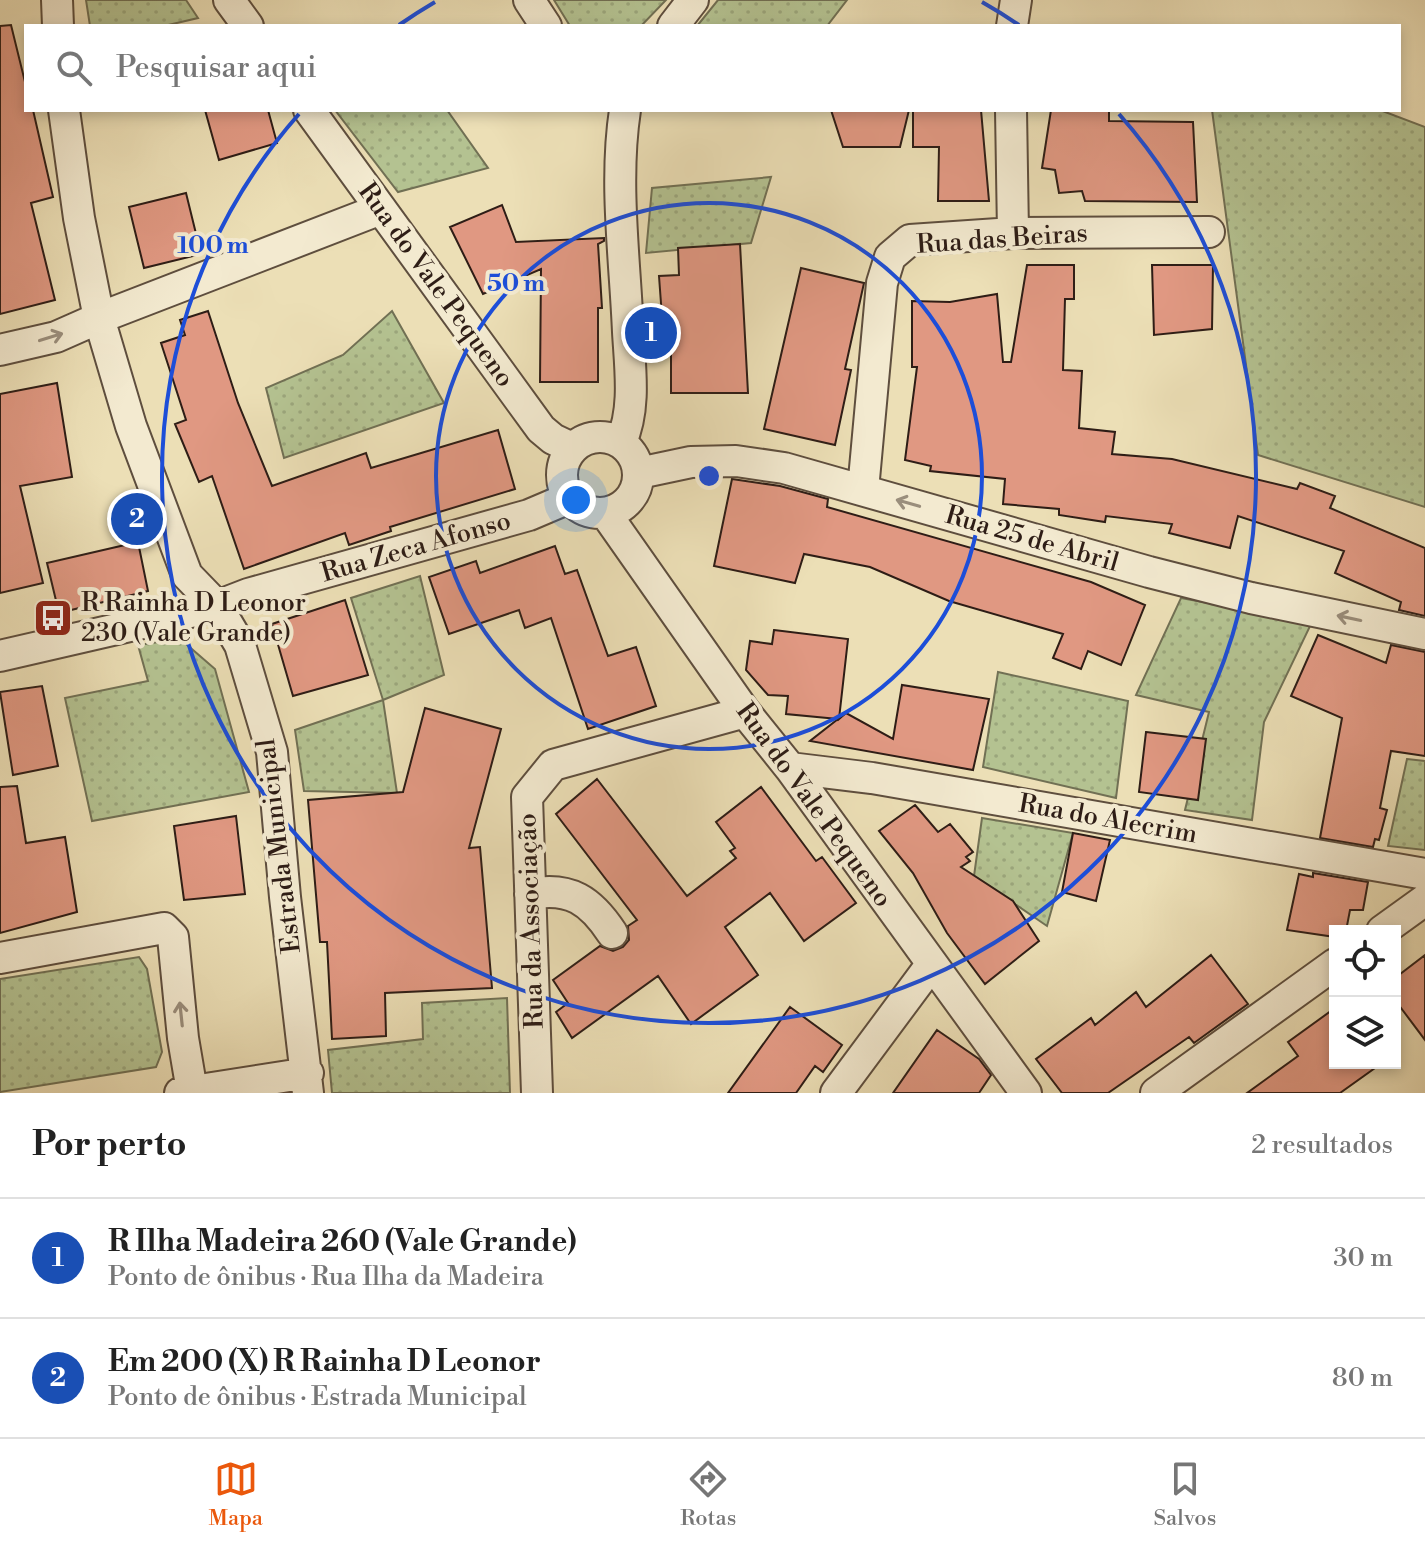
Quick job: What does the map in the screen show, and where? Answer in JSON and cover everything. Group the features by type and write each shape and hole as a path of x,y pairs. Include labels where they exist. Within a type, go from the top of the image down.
{"street":[{"path":"57,0 58,24"},
{"path":"229,0 247,24"},
{"path":"529,0 545,24"},
{"path":"675,24 693,0"},
{"path":"1012,24 1016,0"},
{"name":"Estrada Municipal","path":"64,112 79,218 99,318 131,426 187,575 217,606 240,645 272,752 285,897 308,1083"},
{"name":"Rua do Vale Pequeno","path":"310,112 541,429 572,448"},
{"path":"621,442 627,429 630,372 621,165 625,112"},
{"path":"1011,112 1013,233"},
{"path":"0,350 56,337 381,209"},
{"name":"Rua das Beiras","path":"863,490 882,283 890,257 910,240 1013,233 1209,232"},
{"path":"590,438 621,442 633,455 639,473 638,485 626,504 606,514 592,513 579,507 569,498 563,485 562,472 572,448 590,438"},
{"name":"Rua 25 de Abril","path":"639,473 691,462 736,461 784,468 1164,576 1251,598 1425,634"},
{"name":"Rua Zeca Afonso","path":"0,656 217,606 248,594 529,515 569,498"},
{"name":"Rua do Vale Pequeno","path":"606,514 745,712 790,768 1026,1093"},
{"name":"Rua da Associação","path":"537,1093 527,797 553,765 745,712"},
{"name":"Rua do Alecrim","path":"790,768 872,778 1425,874"},
{"path":"530,894 552,890 587,902 612,933"},
{"path":"1390,925 1425,900"},
{"path":"0,958 164,928 173,937 186,1092 308,1083"},
{"path":"836,1093 931,965"},
{"path":"1156,1093 1329,968"}],"green space":[{"path":"86,0 186,0 198,18 172,24 90,24"},
{"path":"554,0 666,0 643,24 569,24"},
{"path":"718,0 847,0 829,24 699,24"},
{"path":"337,112 448,112 488,168 398,192"},
{"path":"1212,112 1385,112 1425,127 1425,507 1258,455"},
{"path":"771,177 751,243 646,253 652,188"},
{"path":"392,311 444,403 284,458 266,388 343,355"},
{"path":"420,576 444,675 383,700 351,598"},
{"path":"1181,598 1312,622 1264,722 1252,820 1185,810 1209,712 1136,695"},
{"path":"173,640 186,644 215,669 249,792 92,821 65,698 148,681 138,645"},
{"path":"998,672 1128,701 1116,798 983,767"},
{"path":"383,700 397,793 304,791 295,730"},
{"path":"1407,759 1425,761 1425,850 1388,846"},
{"path":"982,818 1073,833 1047,926 974,876"},
{"path":"139,957 147,969 162,1052 156,1067 0,1092 0,979"},
{"path":"507,998 510,1093 332,1093 328,1050 423,1039 422,1003"}],"building":[{"path":"11,25 24,78 24,112 33,112 53,197 31,203 55,300 0,314 0,26"},
{"path":"206,112 269,112 277,143 219,160"},
{"path":"832,112 909,112 900,147 843,147"},
{"path":"913,112 981,112 989,201 938,201 939,147 913,147"},
{"path":"1051,112 1109,112 1109,121 1193,122 1197,202 1085,201 1082,191 1059,193 1055,170 1042,168"},
{"path":"186,193 201,254 144,268 129,207"},
{"path":"502,205 516,242 604,238 598,244 602,308 598,308 598,382 540,382 541,269 483,294 450,227"},
{"path":"740,244 748,393 671,393 671,317 662,317 659,276 679,275 678,248"},
{"path":"1027,265 1074,265 1074,299 1065,299 1063,370 1082,371 1079,428 1115,432 1112,454 1172,459 1297,489 1300,483 1335,496 1330,508 1425,548 1425,616 1399,610 1401,602 1335,573 1344,551 1238,516 1230,548 1169,533 1172,524 1106,516 1105,522 1059,515 1059,509 1003,504 1005,479 930,471 931,466 905,460 917,367 912,367 912,301 950,302 997,294 1003,362 1011,362"},
{"path":"1152,265 1213,265 1212,329 1154,335"},
{"path":"801,268 864,283 845,369 851,370 835,445 764,429"},
{"path":"208,311 238,403 272,486 366,453 371,468 498,430 515,489 390,527 391,531 349,545 345,533 244,569 212,476 199,482 175,424 186,420 161,343 185,335 180,320"},
{"path":"57,383 72,477 20,486 43,583 0,593 0,394"},
{"path":"732,479 780,486 828,499 827,507 1091,582 1145,605 1121,665 1088,651 1081,669 1053,658 1063,634 949,601 870,567 804,554 795,583 714,566"},
{"path":"138,542 148,591 59,613 47,563"},
{"path":"555,546 565,574 577,570 608,656 636,647 656,706 588,729 551,618 525,628 519,610 449,634 429,577 476,561 480,573"},
{"path":"345,600 368,675 293,696 272,624"},
{"path":"774,630 848,639 839,719 846,713 893,739 902,685 989,699 973,770 810,741 838,719 786,714 788,696 768,695 746,670 750,641 772,644"},
{"path":"1318,635 1386,663 1391,645 1425,652 1425,756 1391,751 1380,808 1387,810 1379,840 1375,839 1373,847 1320,838 1342,718 1291,696"},
{"path":"42,686 58,766 13,775 0,692"},
{"path":"425,708 501,729 469,848 480,847 492,988 385,993 386,1036 332,1039 327,942 320,942 308,800 403,792"},
{"path":"1146,732 1206,739 1198,800 1139,792"},
{"path":"597,779 687,896 736,858 730,851 735,848 716,822 761,787 816,861 822,857 856,903 804,941 770,893 725,927 758,975 691,1024 658,976 572,1038 556,1012 568,1003 553,980 600,946 613,951 623,947 629,940 628,926 637,920 556,814"},
{"path":"17,786 26,843 65,837 77,912 0,933 0,787"},
{"path":"915,805 938,832 950,824 973,852 966,857 970,861 961,867 1013,901 1039,941 985,984 947,933 913,873 879,831"},
{"path":"236,816 245,894 184,900 174,826"},
{"path":"1073,833 1110,840 1096,901 1062,892"},
{"path":"1313,873 1368,882 1363,910 1350,910 1347,925 1329,925 1329,936 1287,930 1299,874 1313,877"},
{"path":"1211,955 1248,1004 1194,1043 1189,1037 1108,1093 1062,1093 1036,1059 1091,1018 1095,1025 1136,992 1146,1007"},
{"path":"1425,955 1425,1040 1401,1008 1401,973"},
{"path":"790,1007 842,1045 823,1072 815,1066 796,1093 728,1093"},
{"path":"1329,1012 1329,1069 1374,1069 1340,1093 1247,1093 1298,1056 1288,1042"},
{"path":"937,1030 979,1059 991,1075 979,1093 893,1093"}],"place":[{"name":"R Ilha Madeira 260 (Vale Grande)","path":"651,333"},
{"name":"Em 200 (X) R Rainha D Leonor","path":"137,519"},
{"name":"R Rainha D Leonor 230 (Vale Grande)","path":"53,618"}]}
